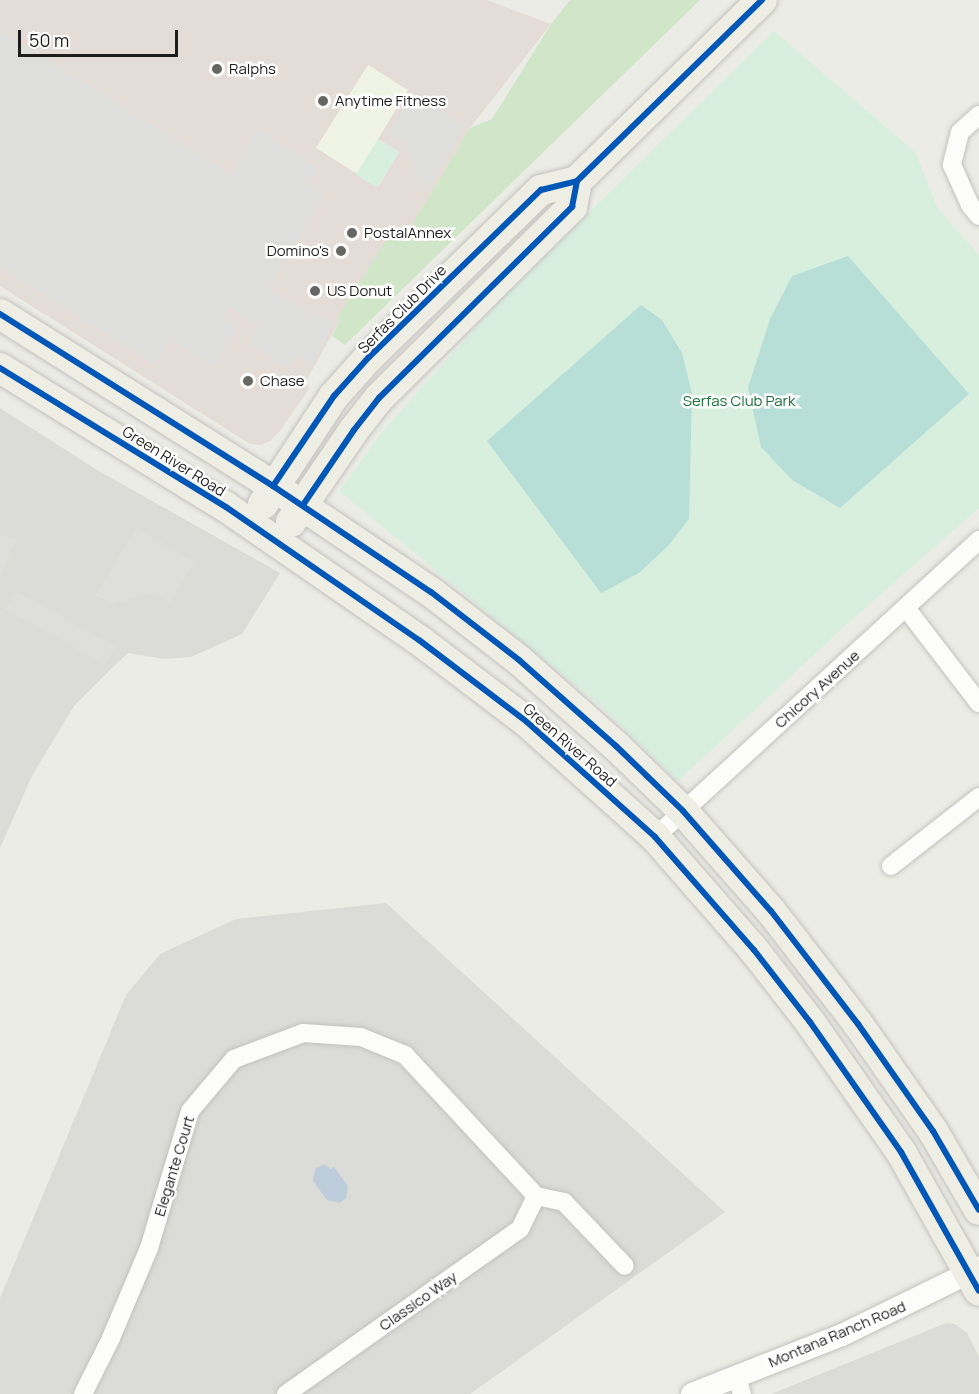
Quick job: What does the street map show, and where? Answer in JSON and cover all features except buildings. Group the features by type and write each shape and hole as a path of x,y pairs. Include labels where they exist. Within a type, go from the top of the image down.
{"main road":[{"path":"278,541 354,430 379,398 572,207 577,181 762,0"},
{"name":"Serfas Club Drive","path":"252,524 273,486 334,396 369,357 541,190 577,181"},
{"name":"Green River Road","path":"0,314 273,486 431,592 519,660 616,746 683,811 771,911 858,1024 933,1131 979,1210"},
{"name":"Green River Road","path":"0,368 252,524 419,640 527,722 655,837 754,950 810,1022 901,1152 976,1277"}],"street":[{"path":"979,115 960,132 952,165 970,204 979,216"},
{"name":"Chicory Avenue","path":"655,837 979,540"},
{"path":"906,608 979,703"},
{"path":"891,866 979,797"},
{"name":"Elegante Court","path":"83,1394 149,1248 190,1111 234,1059 303,1033 361,1037 405,1055 536,1196"},
{"path":"536,1196 564,1202 625,1266"},
{"name":"Classico Way","path":"286,1394 519,1229 536,1196"},
{"name":"Montana Ranch Road","path":"692,1394 739,1385 842,1335 976,1277"}],"shaded area":[{"path":"0,0 487,0 551,24 470,128 407,233 396,226 338,319 340,320 305,383 310,388 279,432 270,441 260,445 250,444 0,286"},
{"path":"0,30 231,174 257,129 318,167 308,184 325,195 268,288 310,314 312,311 333,324 312,364 297,355 288,368 249,344 259,326 228,307 223,316 239,326 214,367 169,340 155,365 0,267"},
{"path":"368,65 408,90 378,139 399,152 378,187 316,148"},
{"path":"411,94 465,125 430,186 417,178 405,142 389,133"},
{"path":"848,256 969,394 840,508 792,480 761,447 748,388 770,319 792,276"},
{"path":"641,305 662,320 682,353 692,394 689,519 668,546 639,573 601,593 487,441"},
{"path":"0,408 97,470 280,573 242,634 191,657 164,659 128,653 115,665 74,706 32,776 0,848"},
{"path":"136,528 194,562 170,603 152,593 113,604 96,595"},
{"path":"0,534 15,540 0,578"},
{"path":"16,591 116,646 106,665 6,609"},
{"path":"386,903 725,1212 470,1394 0,1394 0,1298 126,995 160,954 236,919"},
{"path":"324,1164 331,1169 334,1167 348,1186 346,1198 340,1203 327,1200 313,1181 315,1169"},
{"path":"946,1323 955,1324 967,1333 979,1357 979,1394 771,1394"}],"green space":[{"path":"570,0 700,0 345,345 332,336 340,320 337,318 395,226 407,233 470,128 492,119 551,24"},
{"name":"Serfas Club Park","path":"774,31 916,153 937,207 979,255 979,508 845,626 678,781 596,702 339,491 382,432 501,299"},
{"path":"378,139 399,152 377,188 356,175"}],"cycle path":[{"path":"273,486 334,396 369,357 541,190 577,181 762,0"},
{"path":"303,505 354,430 379,398 572,207 577,181"},
{"path":"0,314 273,486 431,592 519,660 616,746 683,811 771,911 858,1024 933,1131 979,1210"},
{"path":"0,368 226,507 419,640 527,722 655,837 754,950 810,1022 901,1152 979,1291"}],"place":[{"name":"Ralphs","path":"217,69"},
{"name":"Anytime Fitness","path":"323,101"},
{"name":"PostalAnnex","path":"352,233"},
{"name":"Domino's","path":"341,251"},
{"name":"US Donut","path":"315,291"},
{"name":"Chase","path":"248,381"}]}
